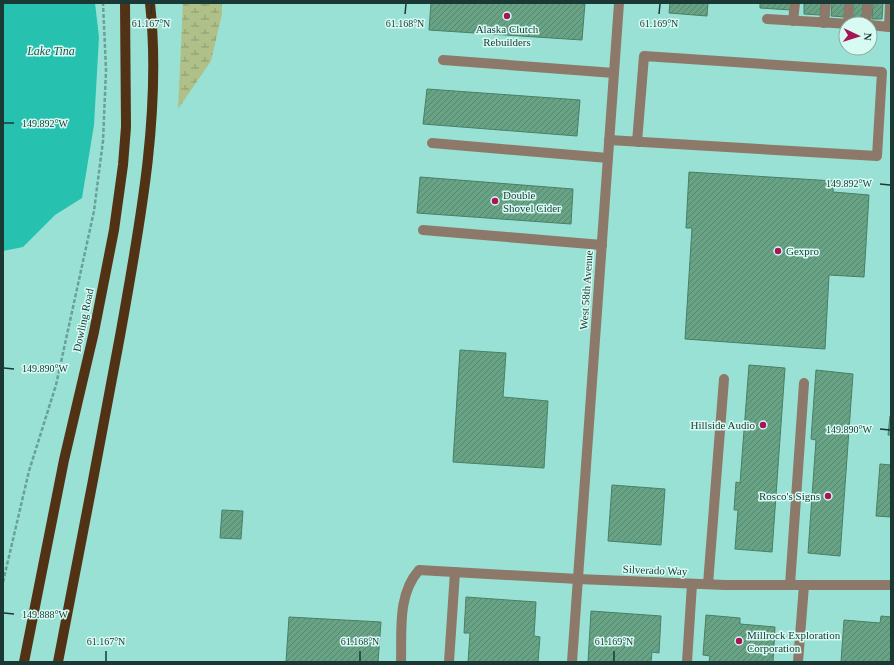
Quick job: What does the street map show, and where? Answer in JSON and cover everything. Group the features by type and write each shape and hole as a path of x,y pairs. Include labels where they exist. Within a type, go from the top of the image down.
{"main road":[{"name":"Dowling Road","path":"24,662 64,460 94,332 114,230 124,165 126,127 125,3"},
{"path":"58,662 111,385 141,210 151,123 153,73 150,3"}],"street":[{"name":"West 58th Avenue","path":"572,662 619,3"},
{"path":"794,21 795,3"},
{"path":"824,23 826,3"},
{"path":"849,3 849,16"},
{"path":"867,16 868,3"},
{"path":"878,26 889,27 890,3"},
{"path":"767,19 838,24"},
{"path":"609,140 637,142 878,156 882,72 644,56 637,142"},
{"path":"443,60 614,73"},
{"path":"432,143 608,158"},
{"path":"423,230 602,245"},
{"path":"708,584 724,379"},
{"path":"790,585 804,382"},
{"name":"Silverado Way","path":"401,662 404,596 410,580 419,570 692,584 891,585"},
{"path":"449,662 456,572"},
{"path":"686,662 692,584"},
{"path":"798,662 804,585"}],"path":[{"path":"3,582 29,471 56,385 94,211 104,133 106,70 103,3"}],"green space":[{"path":"183,3 222,3 222,14 211,61 178,109"}],"water":[{"name":"Lake Tina","path":"3,3 95,3 99,37 94,125 82,198 55,215 23,247 3,251"}],"building":[{"name":"Alaska Clutch Rebuilders","path":"431,3 585,3 582,40 429,30"},
{"path":"670,3 708,3 707,16 669,13"},
{"path":"760,3 792,3 791,10 760,8"},
{"path":"804,3 821,3 820,15 804,14"},
{"path":"832,3 846,3 845,16 831,16"},
{"path":"853,3 863,3 862,16 852,16"},
{"path":"873,3 883,3 882,19 878,19 878,16 872,16"},
{"path":"427,89 580,100 577,136 423,124"},
{"name":"Gexpro","path":"689,172 834,181 833,192 869,195 864,277 829,275 825,349 685,339 692,228 686,228"},
{"name":"Double Shovel Cider","path":"420,177 573,189 571,224 417,213"},
{"path":"460,350 506,353 503,397 548,401 544,468 453,462"},
{"name":"Hillside Audio","path":"749,365 785,368 772,552 735,549 738,510 734,510 736,482 740,483"},
{"name":"Rosco's Signs","path":"816,370 853,374 840,556 808,553 816,440 811,439"},
{"path":"890,416 891,435 888,435"},
{"path":"880,464 891,465 891,517 876,516"},
{"path":"612,485 665,489 661,545 608,541"},
{"path":"222,510 243,511 241,539 220,538"},
{"path":"466,597 536,602 534,636 540,637 538,662 468,662 470,633 464,633"},
{"path":"591,611 661,616 659,653 652,652 651,662 588,662"},
{"name":"Millrock Exploration Corporation","path":"706,615 740,618 740,624 775,627 773,662 709,662 710,656 703,655"},
{"path":"881,616 891,617 891,662 841,662 844,620 880,623"},
{"path":"289,617 381,622 378,662 286,662"}],"place":[{"name":"Alaska Clutch Rebuilders","path":"507,16"},
{"name":"Double Shovel Cider","path":"495,201"},
{"name":"Gexpro","path":"778,251"},
{"name":"Hillside Audio","path":"763,425"},
{"name":"Rosco's Signs","path":"828,496"},
{"name":"Millrock Exploration Corporation","path":"739,641"}]}
